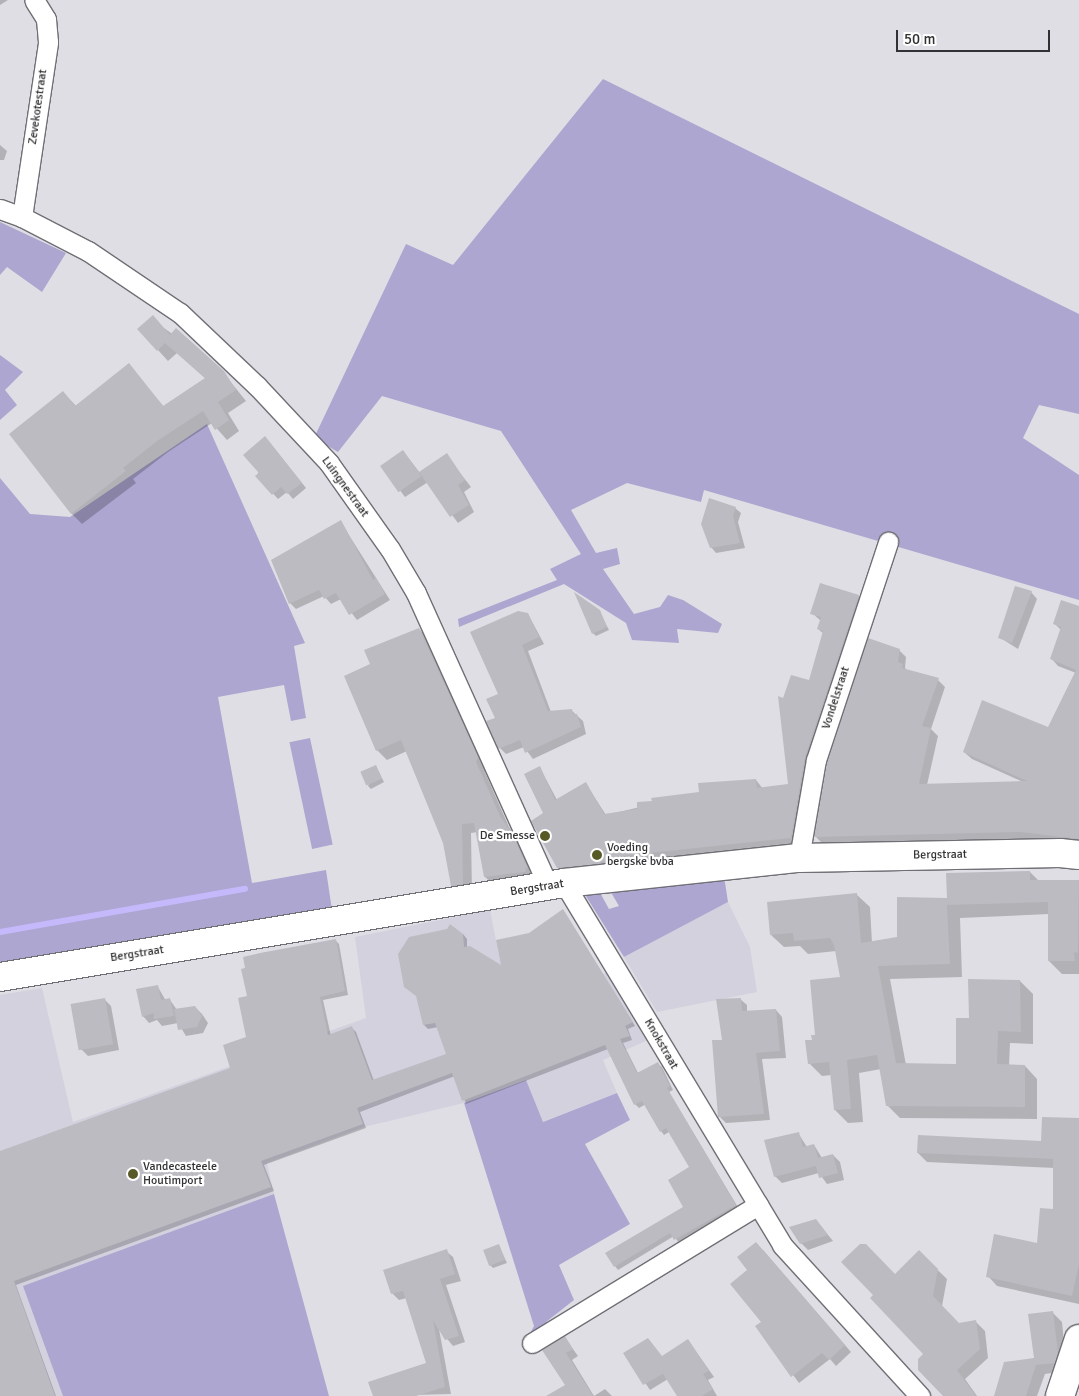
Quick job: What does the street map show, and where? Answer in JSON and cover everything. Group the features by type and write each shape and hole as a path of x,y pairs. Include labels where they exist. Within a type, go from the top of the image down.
{"street":[{"name":"Zevekotestraat","path":"22,217 48,42 46,19 34,0"},
{"name":"Luingnestraat","path":"0,209 22,217 88,251 180,313 257,386 329,463 390,549 416,593 556,884"},
{"name":"Vondelstraat","path":"799,858 816,760 888,542"},
{"name":"Bergstraat","path":"0,977 556,884 799,858 1060,853 1079,855"},
{"name":"Knokstraat","path":"556,884 782,1245 920,1396"},
{"path":"532,1343 758,1206"},
{"path":"1060,1396 1079,1340"}],"shaded area":[{"path":"603,79 1079,314 1079,414 1039,405 1023,438 1079,475 1079,600 704,490 701,502 627,483 571,510 596,553 617,548 620,564 603,569 634,614 660,607 668,595 683,600 722,624 718,633 677,629 679,643 632,640 626,623 564,584 459,627 458,619 557,580 550,569 581,554 501,431 382,396 338,452 314,438 406,244 453,265"},
{"path":"0,222 66,253 42,292 7,267 0,275"},
{"path":"0,355 23,372 5,390 17,405 0,420"},
{"path":"207,424 305,643 294,646 306,718 291,721 284,685 218,697 252,883 326,870 332,910 0,965 0,478 30,514 70,517"},
{"path":"310,738 333,845 312,849 289,742"},
{"path":"724,876 728,902 624,957 584,893 598,889 609,909 619,906 609,889"},
{"path":"728,902 750,947 757,992 657,1012 624,957"},
{"name":"Vandecasteele Houtimport","path":"490,910 500,961 561,995 607,972 648,1040 603,1060 617,1093 542,1122 526,1080 464,1103 364,1127 267,1163 274,1194 24,1286 63,1396 0,1396 0,995 42,988 73,1122 366,1018 355,937"},
{"path":"526,1080 543,1122 617,1093 630,1120 585,1144 630,1224 559,1265 574,1300 546,1322 545,1331 524,1345 534,1326 464,1103"},
{"path":"274,1194 329,1396 63,1396 23,1286"}],"building":[{"path":"153,315 170,335 176,328 224,371 236,390 218,402 229,420 215,430 203,411 157,441 123,468 126,471 71,514 9,434 63,391 75,406 129,363 163,406 205,378 165,343 157,351 137,329"},
{"path":"265,436 302,483 287,494 281,487 272,495 255,476 259,473 243,455"},
{"path":"403,450 421,476 398,492 380,466"},
{"path":"447,453 465,480 458,485 469,505 450,517 419,472"},
{"path":"709,498 736,507 733,516 740,543 710,548 701,524"},
{"path":"341,520 373,580 376,578 385,594 349,615 336,593 324,599 319,590 289,604 271,560"},
{"path":"820,583 859,595 805,757 791,838 621,856 597,864 557,868 531,821 543,813 524,774 540,766 555,800 586,782 604,814 637,809 637,802 652,801 651,798 699,792 698,783 756,779 757,788 788,784 778,696 783,698 791,675 809,680 823,631 817,629 821,617 810,614"},
{"path":"1015,586 1032,591 1012,643 998,638"},
{"path":"574,592 600,610 607,627 592,634"},
{"path":"1061,600 1079,606 1079,839 1020,832 814,837 827,763 868,638 900,649 898,662 903,664 902,668 939,678 922,726 931,728 919,784 1027,781 963,752 982,700 1048,727 1076,670 1050,659 1061,627 1053,624"},
{"path":"518,611 528,613 539,637 522,645 548,711 572,709 573,714 577,714 581,727 525,753 520,740 498,749 486,721 495,718 486,699 498,694 470,632"},
{"path":"419,628 478,757 476,762 500,816 512,833 527,867 525,872 484,877 474,823 462,824 463,884 451,886 443,843 401,740 376,751 344,676 370,664 364,650"},
{"path":"376,765 382,779 366,785 360,772"},
{"path":"1030,871 1030,880 1079,880 1078,953 1074,952 1075,961 1048,961 1048,902 947,905 950,964 878,966 896,1063 956,1064 956,1018 969,1018 968,979 1020,980 1021,1032 998,1031 997,1064 1025,1065 1025,1107 886,1106 877,1055 847,1060 851,1109 834,1110 829,1062 808,1064 805,1040 812,1040 811,1035 815,1035 810,980 840,977 834,945 830,938 794,941 793,933 770,935 767,902 857,893 861,943 897,937 897,897 947,898 946,873"},
{"name":"Vandecasteele Houtimport","path":"563,909 633,1022 625,1026 630,1036 620,1039 637,1073 658,1062 670,1086 667,1088 736,1205 674,1240 670,1233 614,1267 605,1253 683,1207 668,1180 689,1167 666,1128 660,1132 642,1101 634,1105 605,1045 462,1101 452,1073 357,1108 363,1124 261,1161 271,1187 14,1281 55,1396 0,1396 0,1151 230,1068 223,1045 246,1037 238,998 247,996 241,969 245,968 243,957 260,953 336,939 345,991 320,997 328,1035 352,1026 372,1080 446,1054 435,1023 423,1025 416,996 404,987 398,954 409,937 447,929 450,924 463,934 464,947 470,946 501,965 496,940 529,933"},
{"path":"158,985 161,1000 170,998 174,1016 154,1019 154,1013 142,1017 136,989"},
{"path":"105,998 113,1044 79,1050 71,1004"},
{"path":"741,998 742,1011 776,1009 780,1051 756,1053 764,1114 718,1117 712,1040 722,1040 716,999"},
{"path":"195,1006 202,1016 197,1027 178,1030 174,1009"},
{"path":"1042,1117 1079,1118 1079,1264 1072,1296 986,1277 994,1234 1037,1243 1040,1208 1053,1209 1053,1159 917,1153 918,1135 1041,1141"},
{"path":"799,1132 803,1147 814,1144 818,1158 833,1154 838,1173 819,1178 816,1166 774,1177 764,1140"},
{"path":"816,1219 828,1235 800,1244 789,1227"},
{"path":"756,1242 845,1345 829,1360 822,1353 791,1377 755,1326 761,1322 730,1284 747,1270 737,1257"},
{"path":"499,1244 505,1260 489,1266 483,1250"},
{"path":"860,1244 866,1244 895,1274 919,1250 938,1269 933,1296 959,1323 976,1320 980,1349 957,1370 976,1396 943,1396 918,1370 918,1359 923,1354 870,1298 873,1295 841,1262"},
{"path":"447,1249 455,1274 440,1279 459,1336 445,1340 433,1320 445,1387 416,1396 373,1396 368,1382 426,1363 403,1291 391,1294 383,1270"},
{"path":"1053,1311 1058,1353 1055,1363 1036,1365 1026,1396 994,1396 1004,1362 1034,1358 1028,1314"},
{"path":"565,1336 573,1349 566,1353 593,1396 546,1396 565,1385 542,1350"},
{"path":"648,1338 662,1356 688,1339 709,1371 703,1374 713,1389 702,1396 677,1396 663,1374 643,1385 623,1353"}],"waterway":[{"path":"0,932 245,889"}],"place":[{"name":"De Smesse","path":"545,836"},
{"name":"Voeding bergske bvba","path":"597,855"},
{"name":"Vandecasteele Houtimport","path":"133,1174"}]}
